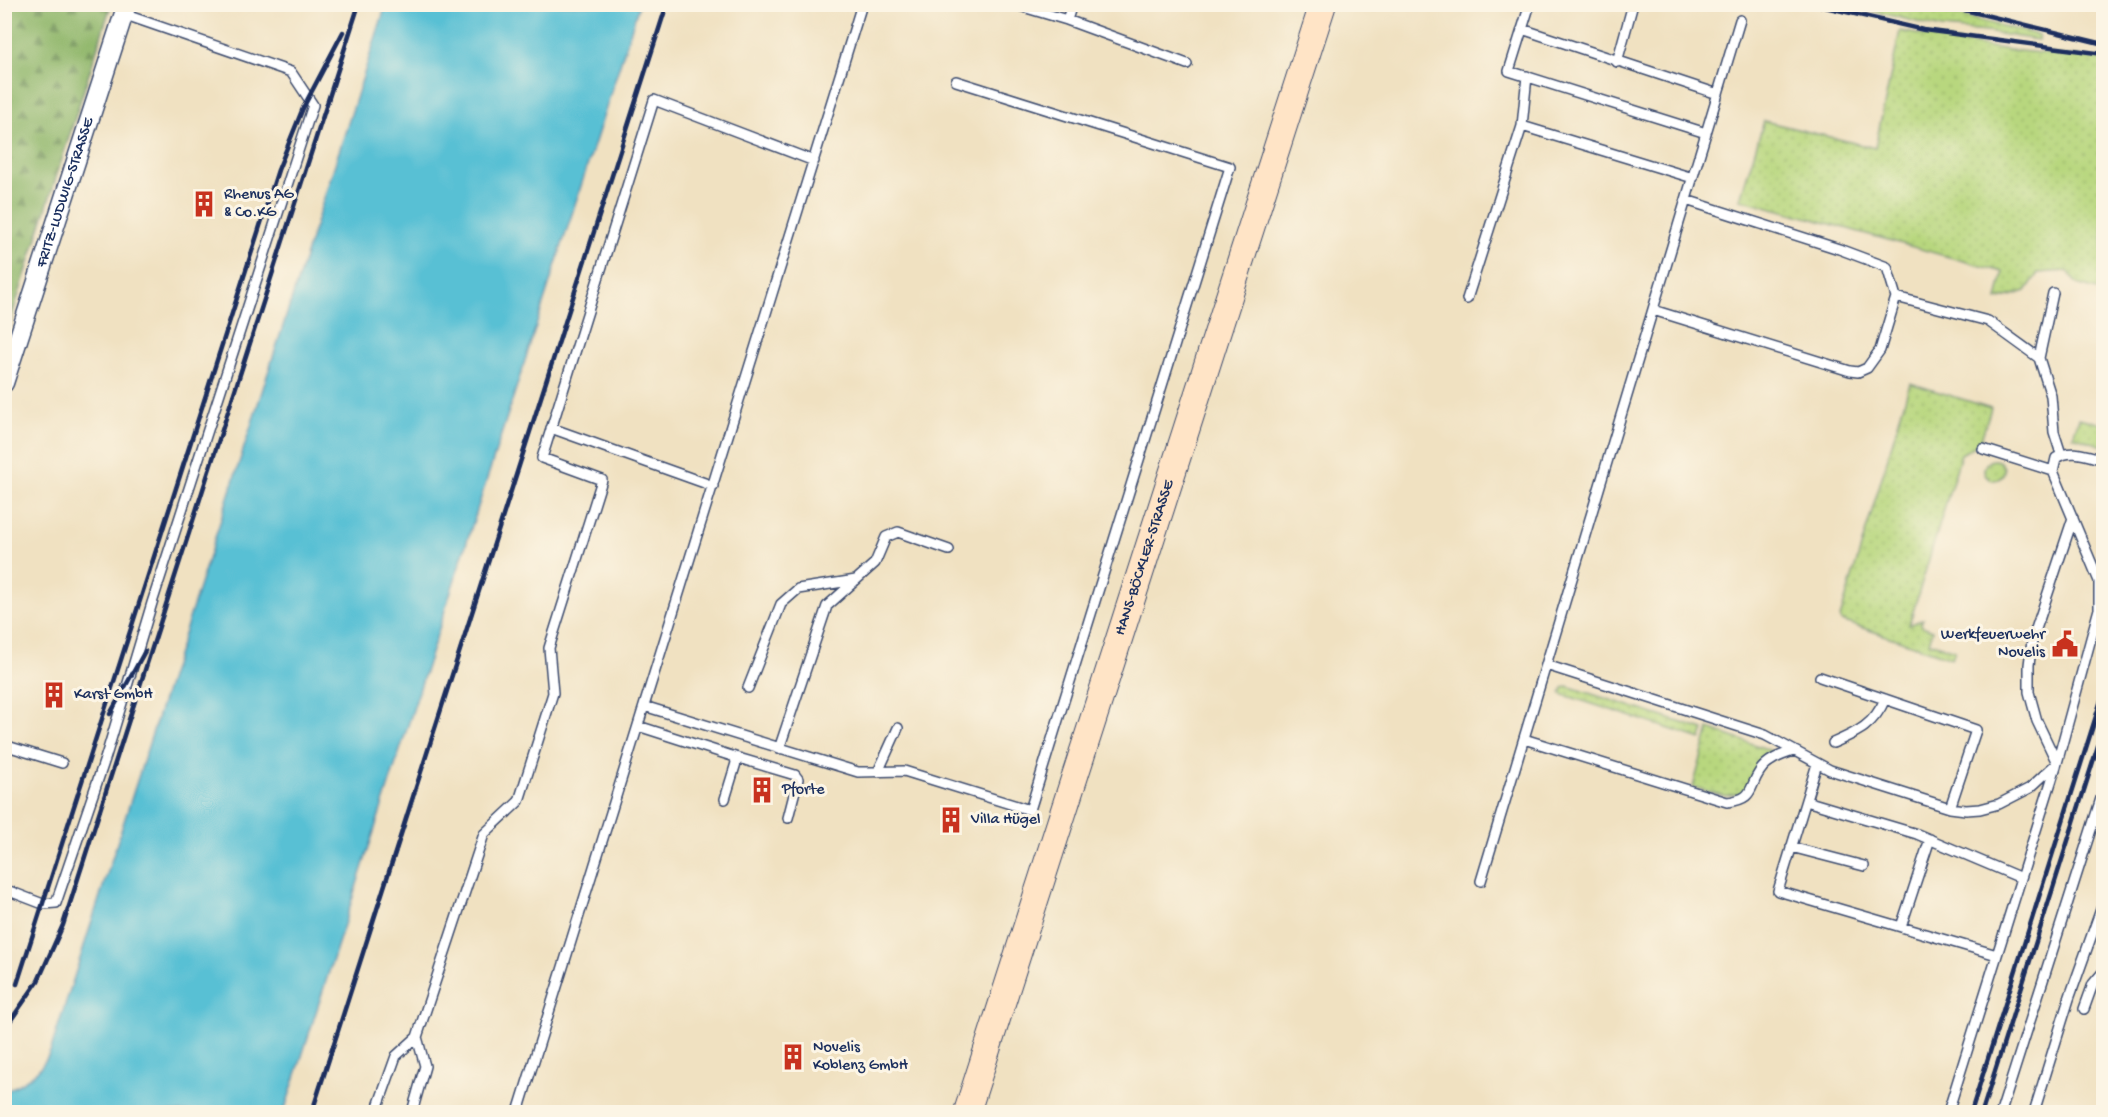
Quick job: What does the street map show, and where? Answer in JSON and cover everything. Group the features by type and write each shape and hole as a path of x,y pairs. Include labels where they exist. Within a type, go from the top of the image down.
{"main road":[{"name":"HANS-BÖCKLER-STRASSE","path":"967,1113 1323,4"}],"street":[{"name":"FRITZ-LUDWIG-STRASSE","path":"4,383 125,10"}],"lane":[{"path":"518,1113 862,4"},
{"path":"1013,4 1067,20 1187,64"},
{"path":"1067,20 1072,4"},
{"path":"1617,62 1633,4"},
{"path":"1528,5 1509,71 1706,133"},
{"path":"4,889 43,904 56,903 106,756 152,603 313,105 291,72 125,10"},
{"path":"1481,881 1740,20"},
{"path":"1522,29 1718,94"},
{"path":"1467,299 1522,126 1527,76"},
{"path":"644,706 858,772 904,771 1030,810 1230,167 956,81"},
{"path":"376,1113 396,1056 417,1037 484,834 519,801 553,693 549,648 602,480 542,458 654,100 814,160"},
{"path":"1522,126 1693,178"},
{"path":"1653,310 1858,372 1867,368 1880,350 1896,297 1887,267 1839,249 1686,200"},
{"path":"2053,293 2039,358 2051,396 2054,432 2061,454"},
{"path":"1896,297 1988,321 2039,358"},
{"path":"551,428 713,486"},
{"path":"1983,449 2053,471"},
{"path":"1948,1113 2057,763 2098,609 2099,581 2053,471 2056,458 2061,454 2073,452 2103,460"},
{"path":"2057,763 2034,712 2030,692 2029,665 2032,641 2073,518"},
{"path":"780,749 827,606 875,562 886,537 898,532 949,550"},
{"path":"748,688 781,604 798,589 856,580"},
{"path":"1546,665 1765,735 1830,770 1950,807 1973,809 1999,804 2030,788 2057,763"},
{"path":"1820,677 1976,730 1950,807"},
{"path":"1833,742 1856,733 1870,722 1879,713 1885,699"},
{"path":"638,726 795,775 798,785 788,818"},
{"path":"878,772 898,728"},
{"path":"1524,739 1727,802 1749,793 1760,770 1770,761 1792,751"},
{"path":"4,745 62,763"},
{"path":"724,798 736,764 735,757"},
{"path":"1817,764 1778,891 1997,956"},
{"path":"2001,1113 2103,789"},
{"path":"1806,801 1917,834 2021,878"},
{"path":"1902,927 1930,839"},
{"path":"1791,847 1864,866"},
{"path":"2034,1113 2069,999 2103,901"},
{"path":"2084,1009 2093,984 2103,971"},
{"path":"412,1113 425,1066 417,1037"}],"green space":[{"path":"4,5 111,5 5,338"},
{"path":"1848,5 1916,5 2039,35 2038,40 1942,28"},
{"path":"1900,31 2009,50 2103,59 2103,292 2077,284 2067,271 2038,273 2026,291 1997,300 2003,272 1740,199 1764,121 1875,148"},
{"path":"1910,383 1991,408 1980,443 1961,454 1909,625 1923,619 1922,626 1933,630 1929,642 1955,650 1952,658 1842,621 1840,618"},
{"path":"2079,418 2103,424 2103,446 2073,436"},
{"path":"1994,460 2001,463 2004,470 2001,477 1994,480 1987,477 1984,470 1987,463"},
{"path":"1567,686 1704,730 1701,739 1561,694 1563,688"},
{"path":"1709,729 1773,753 1755,771 1750,786 1741,793 1725,796 1693,787"}],"water":[{"path":"386,5 639,5 284,1112 5,1112 5,1092 37,1071 50,1052"}],"railway":[{"path":"4,1030 38,981 63,925 359,4"},
{"path":"312,1112 667,4"},
{"path":"1812,4 1924,30 2104,54"},
{"path":"1940,4 2104,44"},
{"path":"17,984 278,170 303,108 343,32"},
{"path":"110,714 145,651"},
{"path":"1971,1112 2104,691"},
{"path":"1982,1112 2104,727"}],"place":[{"name":"Rhenus AG & Co.KG","path":"204,204"},
{"name":"Werkfeuerwehr Novelis","path":"2065,644"},
{"name":"Karst GmbH","path":"54,695"},
{"name":"Pforte","path":"762,790"},
{"name":"Villa Hügel","path":"951,820"},
{"name":"Novelis Koblenz GmbH","path":"793,1057"}]}
